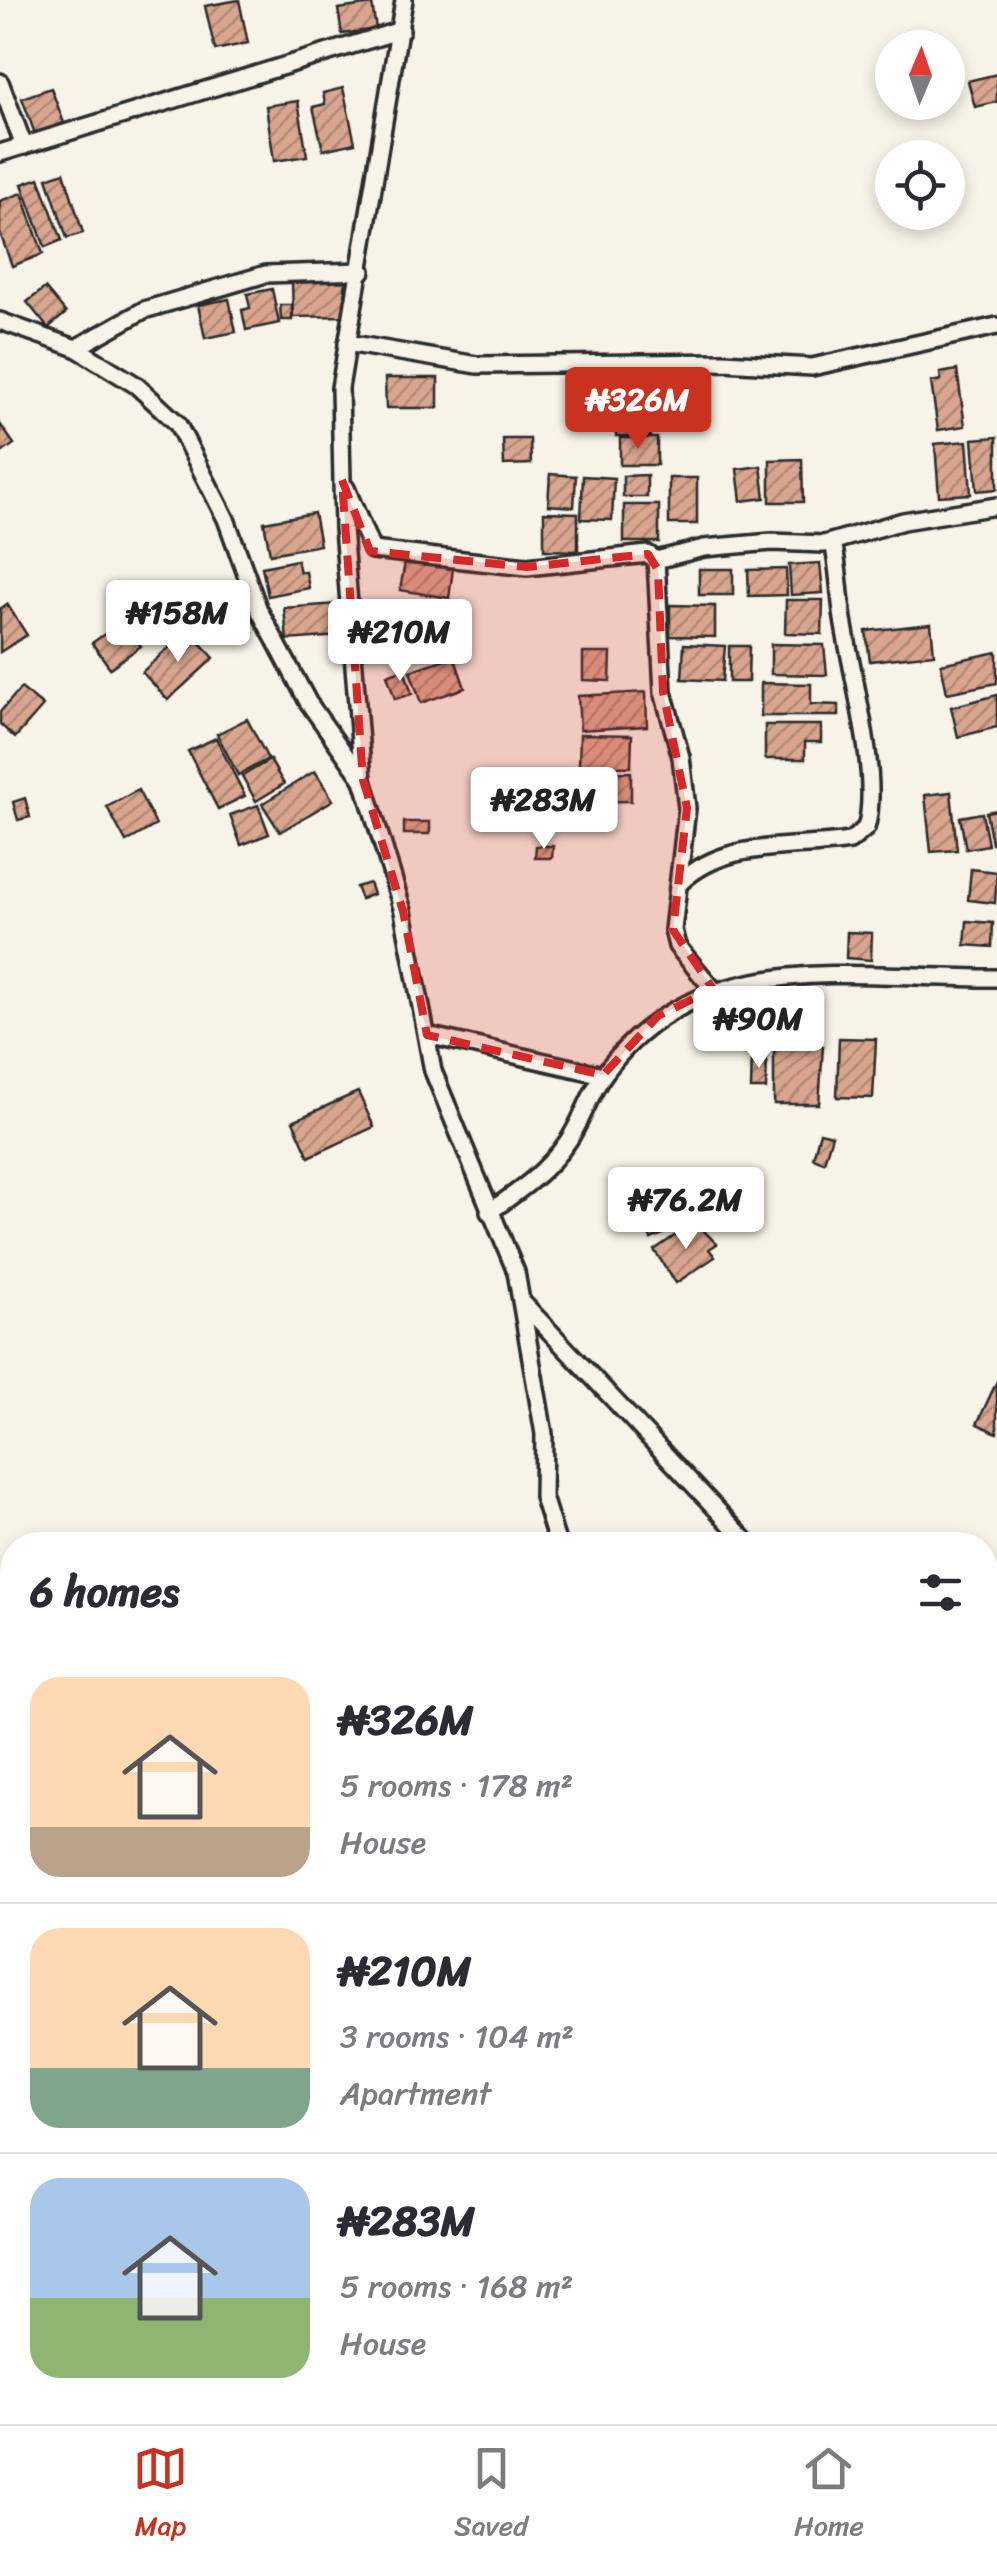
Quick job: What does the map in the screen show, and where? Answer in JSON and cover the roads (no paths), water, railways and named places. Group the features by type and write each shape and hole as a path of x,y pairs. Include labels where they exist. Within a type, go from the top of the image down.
{"street":[{"path":"404,0 340,388 342,480 363,780 404,910 433,1071 516,1272 544,1434 543,1497 554,1532"},
{"path":"0,153 402,30"},
{"path":"0,82 24,146"},
{"path":"76,348 144,310 266,274 362,270"},
{"path":"348,342 478,365 724,362 812,367 997,326"},
{"path":"4,328 76,348 136,384 177,423 226,519 259,610 308,702 363,780"},
{"path":"342,480 372,550 528,567 648,554 656,560 720,547 833,542 903,521 997,506"},
{"path":"680,883 699,864 719,854 850,842 866,828 868,778 842,612 843,584 833,542"},
{"path":"656,560 664,692 681,757 687,808 680,883 672,907 677,946 713,989"},
{"path":"489,1212 551,1164 569,1140 604,1074 658,1016 713,989 793,975 997,978"},
{"path":"427,1035 604,1074"},
{"path":"523,1303 738,1532"}]}
